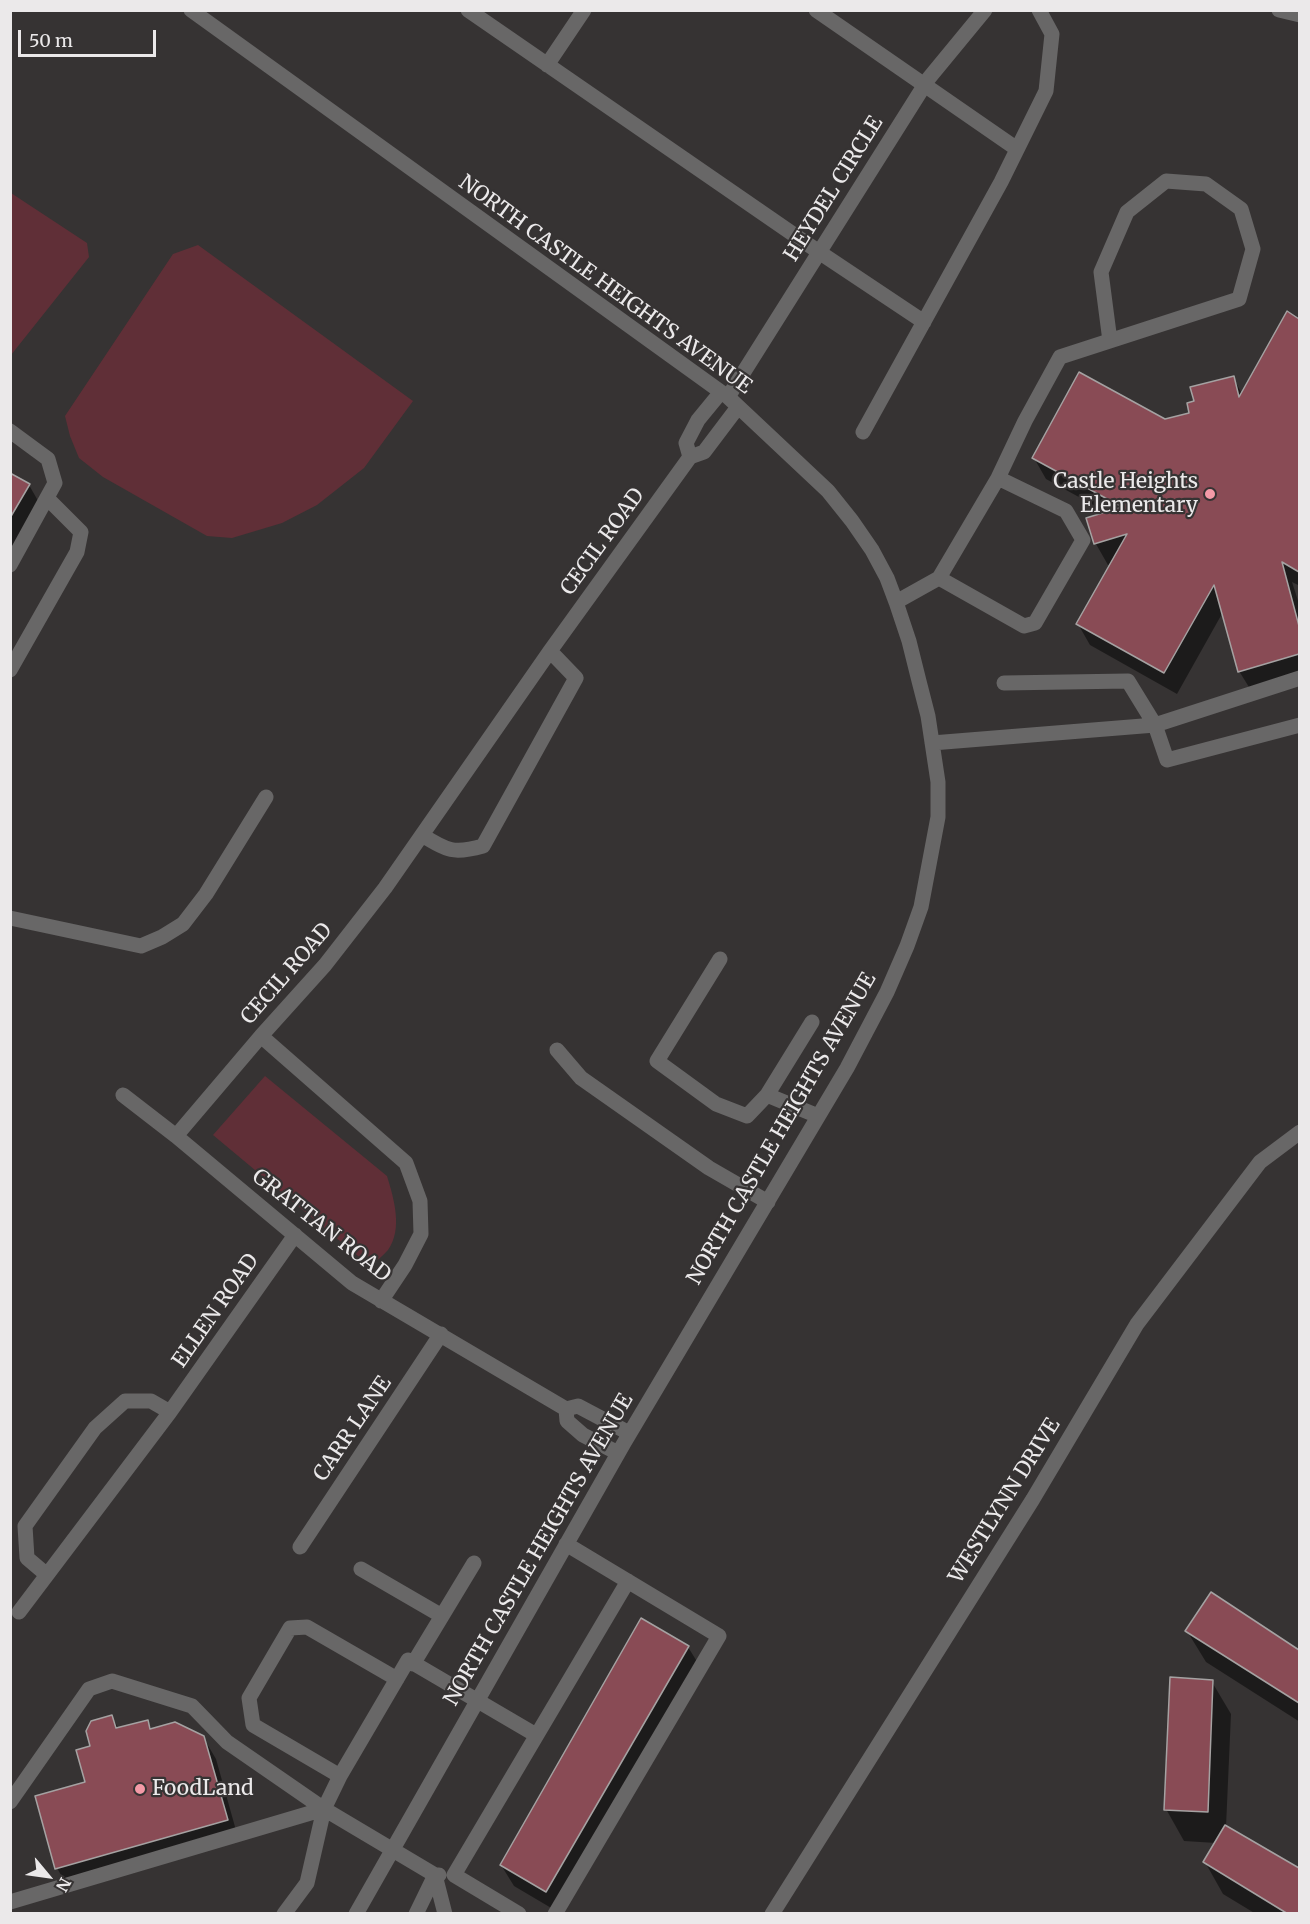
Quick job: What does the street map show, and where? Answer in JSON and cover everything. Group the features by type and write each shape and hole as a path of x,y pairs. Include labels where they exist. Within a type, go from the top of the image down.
{"street":[{"name":"NORTH CASTLE HEIGHTS AVENUE","path":"191,10 729,399 828,491 872,550 887,578 909,641 932,743 938,782 938,817 921,907 887,992 847,1068 629,1433 356,1914"},
{"path":"468,10 924,322"},
{"path":"547,65 584,10"},
{"path":"816,10 1017,149"},
{"name":"HEYDEL CIRCLE","path":"729,399 925,85 985,10"},
{"path":"863,432 1017,149 1046,91 1052,34 1039,10"},
{"path":"1279,10 1299,15"},
{"path":"896,602 939,578 998,478 1025,421 1060,357 1110,341 1239,299 1253,249 1241,209 1206,184 1166,181 1127,212 1101,272 1110,341"},
{"path":"729,399 704,452 690,457 686,443 698,420 729,399"},
{"path":"10,431 48,459 55,483 10,565"},
{"name":"CECIL ROAD","path":"176,1136 325,965 385,888 550,651 690,457"},
{"path":"939,578 1024,626 1035,623 1083,540 1066,511 998,478"},
{"path":"10,670 77,552 81,532 47,498"},
{"path":"423,835 440,846 462,852 483,846 576,678 550,651"},
{"path":"932,743 1155,725 1299,678"},
{"path":"1004,683 1128,681 1155,725 1167,760 1299,725"},
{"path":"10,918 141,946 162,937 183,924 206,894 266,797"},
{"path":"720,959 657,1060 716,1104 747,1116 767,1095 812,1022"},
{"path":"261,1036 406,1163 420,1201 421,1234 405,1265 381,1300"},
{"path":"557,1050 581,1078 709,1168 768,1202"},
{"name":"GRATTAN ROAD","path":"123,1095 176,1136 352,1283 566,1409"},
{"path":"767,1095 818,1116"},
{"name":"WESTLYNN DRIVE","path":"772,1914 1033,1499 1137,1324 1260,1162 1299,1132"},
{"name":"ELLEN ROAD","path":"19,1612 170,1412 296,1235"},
{"name":"CARR LANE","path":"300,1547 441,1334"},
{"path":"47,1575 27,1558 25,1526 95,1428 125,1401 151,1401 170,1412"},
{"path":"618,1454 583,1435 567,1421 566,1409 578,1406 629,1433"},
{"path":"555,1914 719,1636 566,1544"},
{"path":"413,1664 474,1563"},
{"path":"361,1569 442,1616"},
{"path":"454,1875 628,1581"},
{"path":"340,1776 253,1725 249,1698 290,1628 307,1627 397,1679"},
{"path":"284,1914 307,1883 324,1809 340,1776 408,1660 536,1735"},
{"path":"10,1802 89,1689 112,1681 192,1706 227,1742 324,1809 435,1875 454,1875 519,1914"},
{"path":"10,1902 324,1809"},
{"path":"416,1914 435,1875"},
{"path":"435,1875 445,1914"}],"shaded area":[{"path":"11,193 87,243 89,257 11,355"},
{"path":"198,245 413,401 364,468 317,505 282,523 232,538 207,536 103,477 79,458 65,416 173,254"},
{"path":"265,1076 387,1176 396,1214 395,1233 388,1250 370,1266 213,1135"}],"building":[{"name":"Castle Heights Elementary","path":"1287,311 1299,319 1299,572 1282,562 1299,626 1299,654 1238,672 1214,585 1164,673 1076,624 1127,534 1094,544 1086,518 1122,507 1032,458 1079,372 1165,419 1189,413 1187,403 1194,401 1190,387 1234,376 1239,397"},
{"path":"10,473 30,484 10,518"},
{"path":"1211,1592 1299,1650 1299,1703 1185,1631"},
{"path":"641,1618 689,1646 546,1892 500,1865"},
{"path":"1170,1677 1213,1680 1208,1812 1164,1810"},
{"name":"FoodLand","path":"112,1715 116,1728 148,1720 150,1729 175,1722 204,1736 228,1820 55,1869 35,1796 85,1782 76,1750 90,1746 86,1731 91,1721"},
{"path":"1225,1825 1299,1868 1299,1914 1288,1914 1203,1862"}],"place":[{"name":"Castle Heights Elementary","path":"1210,494"},
{"name":"FoodLand","path":"140,1789"}]}
